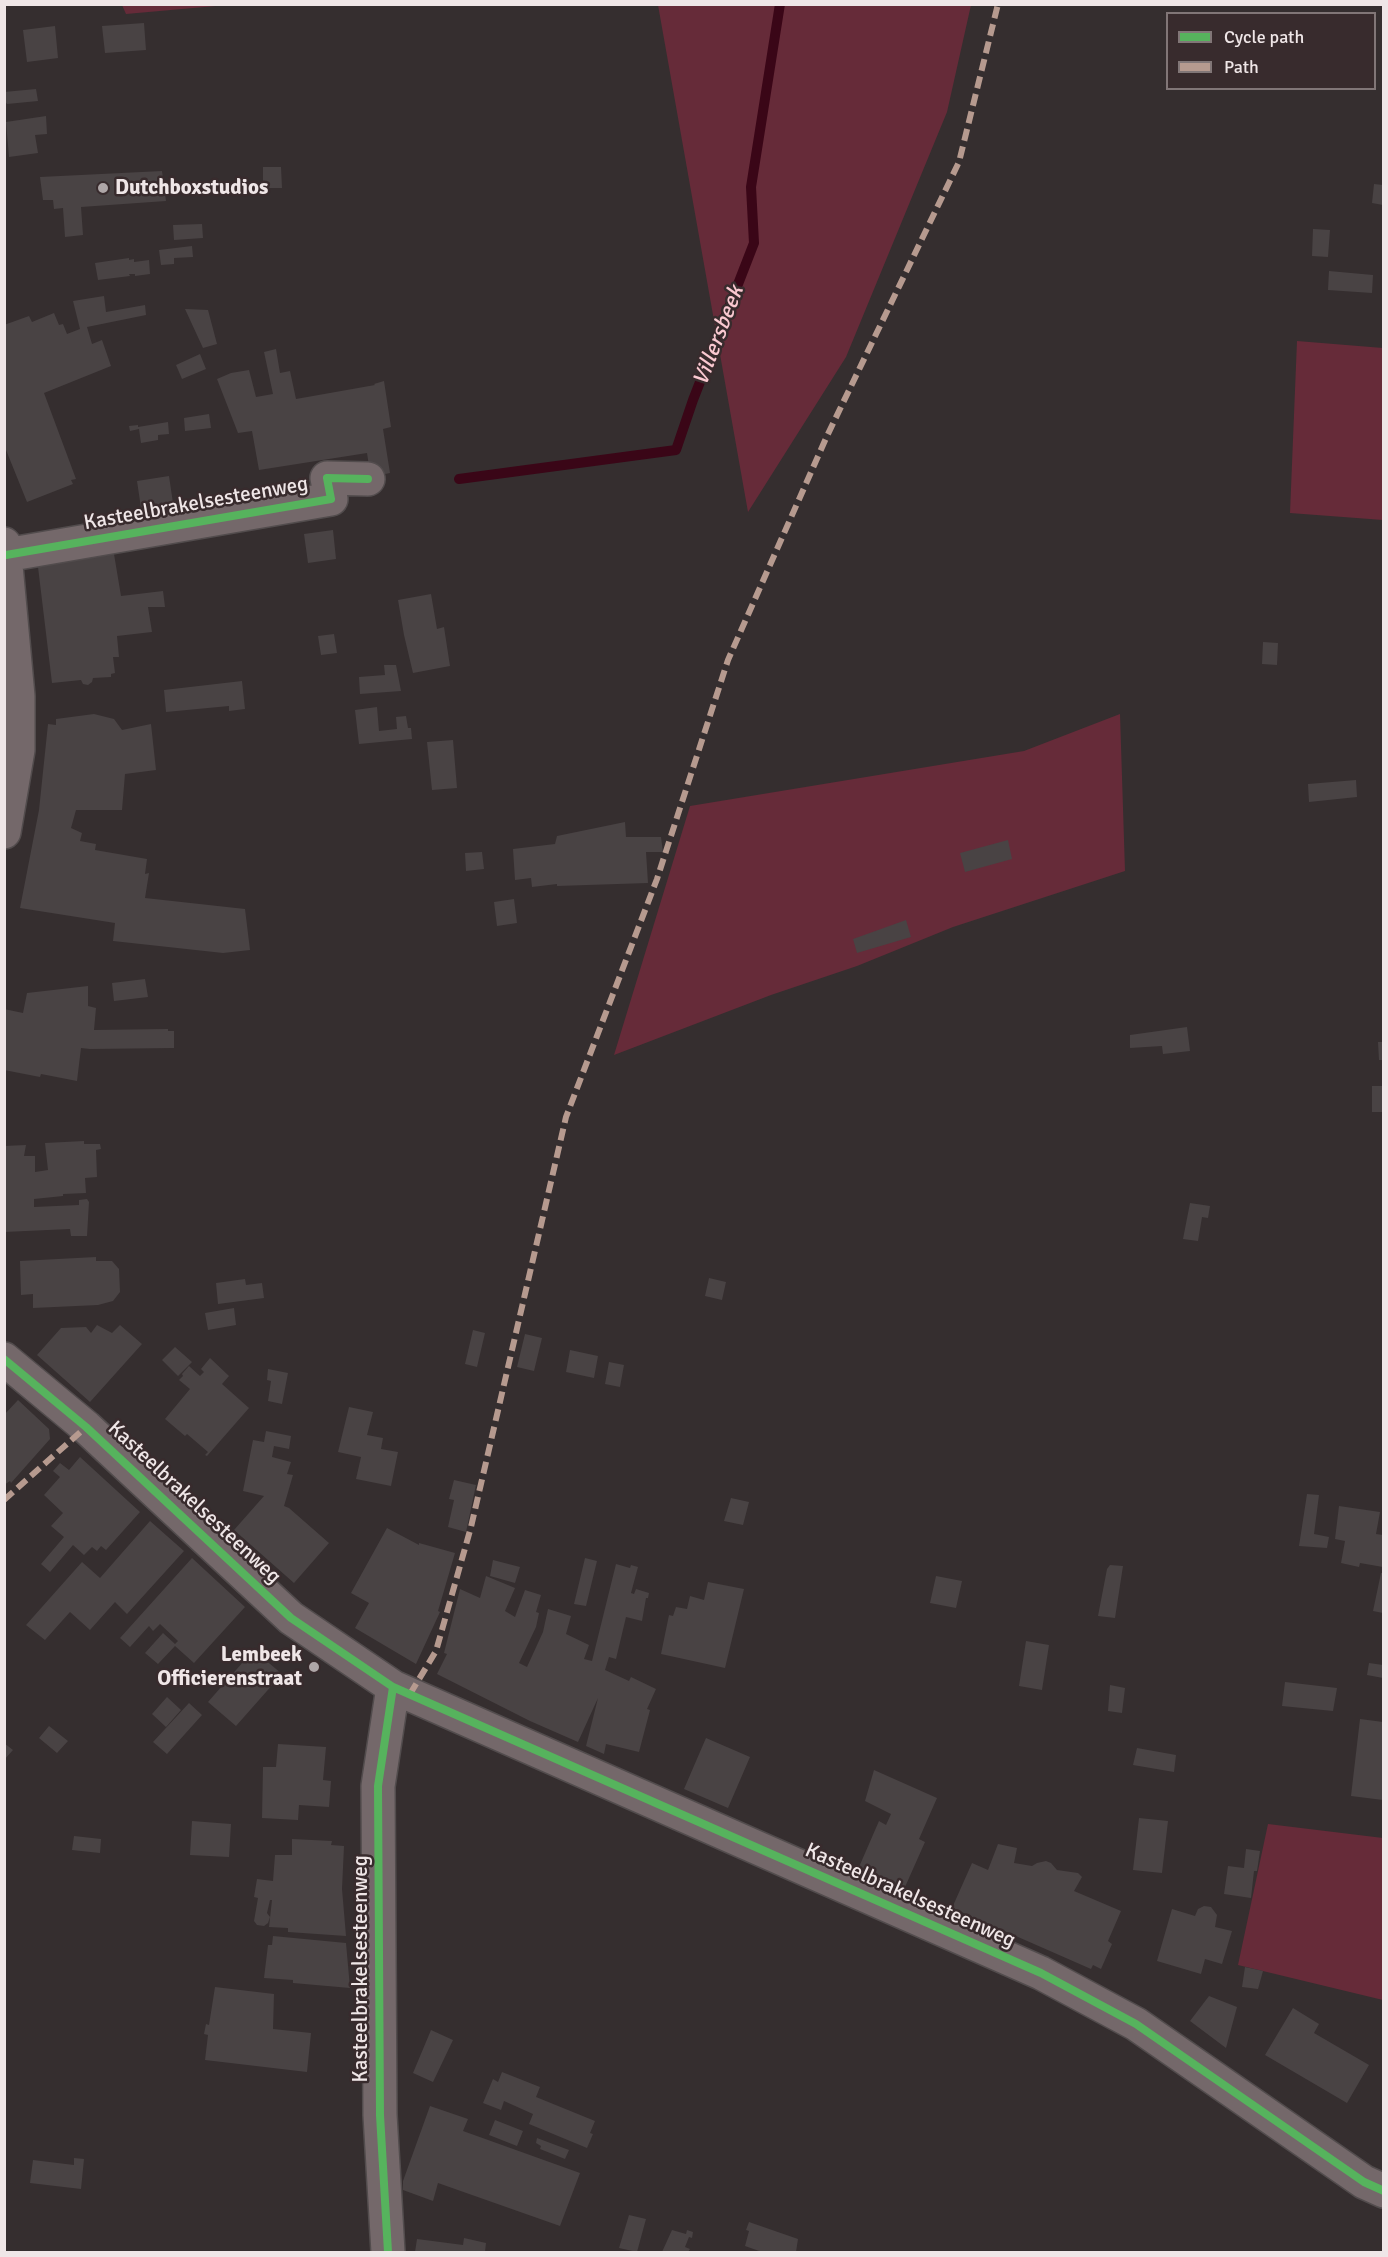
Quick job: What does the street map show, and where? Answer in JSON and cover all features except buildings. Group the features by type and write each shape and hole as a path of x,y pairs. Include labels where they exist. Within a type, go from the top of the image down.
{"street":[{"name":"Kasteelbrakelsesteenweg","path":"4,832 18,750 18,696 5,549 331,499 327,478 368,479"},
{"name":"Kasteelbrakelsesteenweg","path":"4,1359 86,1427 291,1618 393,1687 1041,1973 1136,2024 1364,2182 1383,2191"},
{"name":"Kasteelbrakelsesteenweg","path":"388,2253 380,2115 378,1786 393,1687"}],"shaded area":[{"path":"122,5 227,5 126,14"},
{"path":"658,5 971,5 947,112 846,357 748,512"},
{"path":"1297,341 1383,348 1383,520 1290,513"},
{"path":"1120,714 1125,871 953,927 857,966 771,995 614,1055 690,806 1024,751"},
{"path":"1268,1824 1383,1838 1383,2000 1238,1965"}],"waterway":[{"name":"Villersbeek","path":"459,479 676,450 754,243 751,187 780,4"}],"marked path":[{"path":"410,1694 436,1651 471,1527 566,1117 657,879 728,660 827,436 959,162 998,4"},
{"path":"4,1500 86,1427"}],"cycle path":[{"path":"6,555 331,499 327,478 368,479"},
{"path":"4,1359 86,1427 291,1618 393,1687 1041,1973 1136,2024 1364,2182 1384,2191"},
{"path":"388,2252 380,2115 378,1786 393,1687"}],"place":[{"name":"Dutchboxstudios","path":"103,188"},
{"name":"Lembeek Officierenstraat","path":"314,1667"}]}
